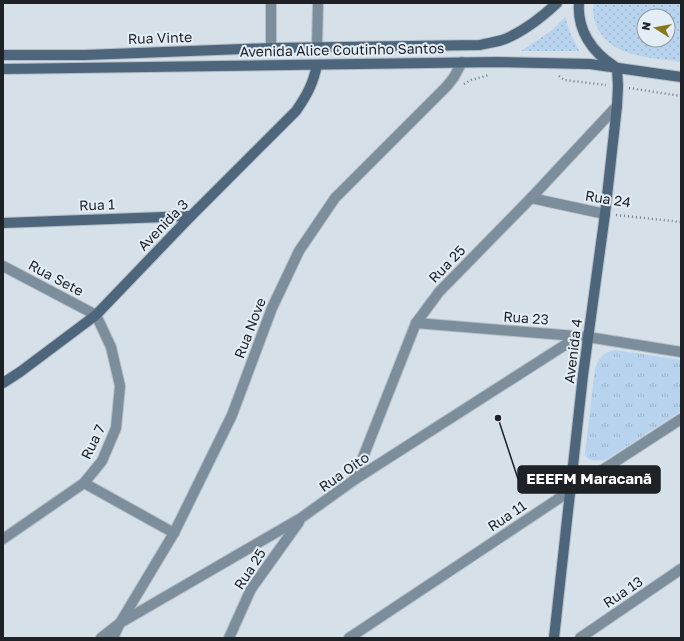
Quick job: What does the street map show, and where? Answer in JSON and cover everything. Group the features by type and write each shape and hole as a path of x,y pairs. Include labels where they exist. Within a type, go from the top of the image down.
{"main road":[{"name":"Rua Vinte","path":"3,55 92,55 270,48 480,45 505,38 518,32 546,14 557,3"},
{"path":"579,3 582,28 590,44 602,58 617,68"},
{"name":"Avenida Alice Coutinho Santos","path":"3,69 462,62 563,63 590,64 681,77"},
{"name":"Avenida 3","path":"3,383 96,315 191,216 296,111 308,94 315,77 317,65"},
{"name":"Avenida 4","path":"554,638 570,491 583,336 605,214 617,106 617,68"},
{"name":"Rua 1","path":"3,223 191,216"}],"street":[{"path":"270,48 271,3"},
{"path":"317,48 318,3"},
{"name":"Rua Nove","path":"112,638 174,533 232,415 272,308 299,251 335,198 447,86 462,62"},
{"name":"Rua 25","path":"354,480 416,323 439,292 531,198 617,106"},
{"name":"Rua 24","path":"531,198 605,214"},
{"name":"Rua Sete","path":"3,266 96,315"},
{"name":"Rua 7","path":"3,539 84,483 102,462 116,428 120,386 111,347 96,315"},
{"name":"Rua 23","path":"416,323 583,336 681,352"},
{"name":"Rua Oito","path":"120,623 301,518 354,480 583,336"},
{"name":"Rua 11","path":"349,638 681,419"},
{"path":"84,483 174,533"},
{"name":"Rua 25","path":"229,638 251,589 301,518"},
{"name":"Rua 13","path":"580,638 681,569"},
{"path":"101,638 120,623"}],"path":[{"path":"555,73 564,80 618,86 681,96"},
{"path":"454,77 464,84 479,77 494,74"},
{"name":"Rua 24","path":"605,214 681,222"}],"green space":[{"path":"594,3 681,3 681,62 645,57 622,50 612,45 603,37 597,27 594,15"},
{"path":"565,17 571,35 579,51 521,51 551,31"},
{"path":"615,350 681,360 681,411 607,459 599,461 588,459 585,453 595,369 602,356"}],"place":[{"name":"EEEFM Maracanã","path":"498,418"}]}
